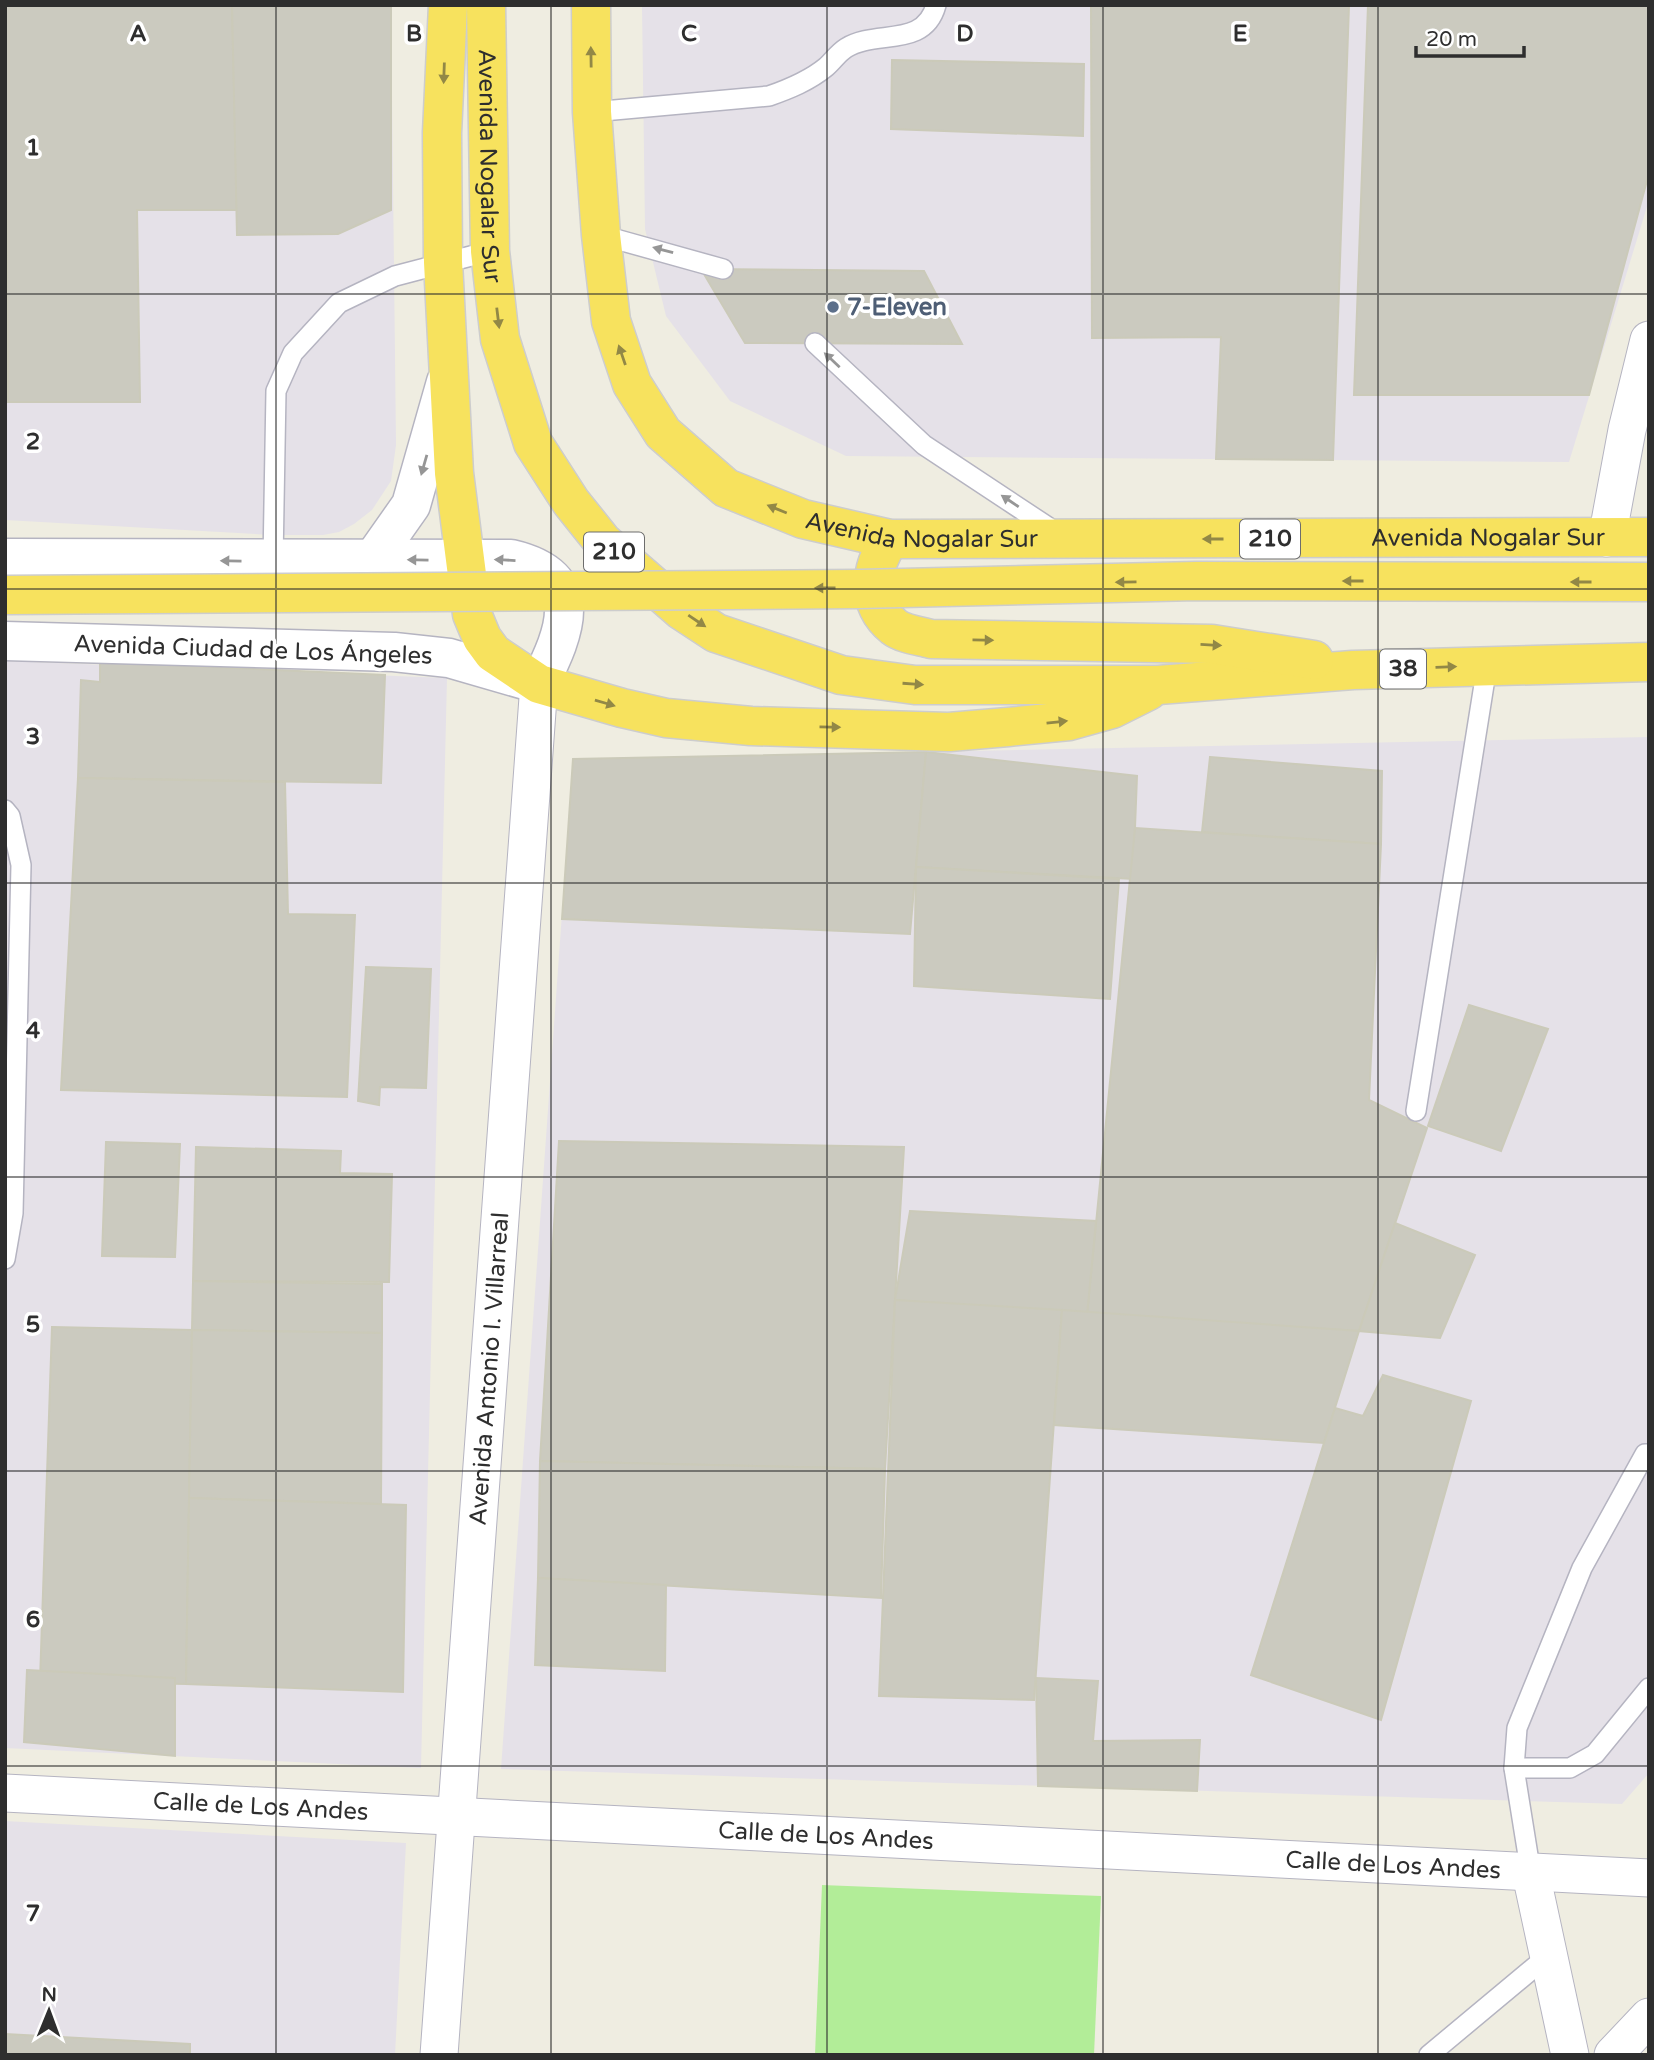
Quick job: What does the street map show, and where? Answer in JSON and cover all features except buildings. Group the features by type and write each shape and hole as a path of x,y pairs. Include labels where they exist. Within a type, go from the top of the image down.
{"highway":[{"path":"448,5 442,133 443,262 448,375 463,560 472,614 482,638 511,668 539,684 666,718 751,726 949,732 1069,721 1112,709 1158,685"},
{"name":"Avenida Nogalar Sur","path":"486,5 490,251 500,338 533,443 570,502 603,542 681,610 716,633 841,676 915,685 1158,685"},
{"name":"Avenida Nogalar Sur","path":"591,5 592,112 601,235 611,321 632,384 663,433 726,488 803,519 890,540 1649,537"},
{"path":"890,540 881,553 872,581 876,606 896,629 931,639 1212,644 1296,655 1353,670"},
{"path":"5,595 860,589 1197,581 1649,582"},
{"name":"38","path":"1158,685 1353,670 1649,662"}],"main road":[{"path":"373,559 411,505 448,375"},
{"path":"5,558 274,561 511,559 527,563 554,578 560,589 563,617 553,656 539,684"},
{"name":"Avenida Ciudad de Los Ángeles","path":"5,641 408,653 449,658 539,684"}],"street":[{"path":"1607,538 1627,430 1649,340"},
{"name":"Avenida Antonio I. Villarreal","path":"439,2055 539,684"},
{"name":"Calle de Los Andes","path":"5,1793 1649,1878"},
{"path":"1531,1874 1570,2055"},
{"path":"1614,2055 1649,2017"}],"lane":[{"path":"592,112 769,96 795,87 824,68 845,48 864,41 916,32 932,20 936,5"},
{"path":"601,235 723,269"},
{"path":"274,561 276,391 293,353 339,303 395,276 490,251"},
{"path":"815,343 924,444 1066,540"},
{"path":"1416,1111 1487,666"},
{"path":"5,810 10,816 21,865 13,1213 5,1259"},
{"path":"1531,1874 1514,1768 1517,1728 1582,1568 1645,1454 1649,1454"},
{"path":"1514,1768 1570,1768 1595,1754 1649,1688"},
{"path":"1429,2055 1549,1955"}],"shaded area":[{"path":"5,5 391,5 396,445 391,481 372,510 354,524 339,532 323,535 273,535 5,520"},
{"path":"642,5 1649,5 1649,200 1569,462 846,456 730,401 666,316 645,229"},
{"path":"5,661 447,678 421,1768 5,1748"},
{"path":"1649,737 1649,1773 1622,1804 501,1769 573,759"},
{"path":"5,1821 406,1843 395,2055 5,2055"}],"green space":[{"path":"822,1885 1101,1896 1094,2055 815,2055"}],"place":[{"name":"7-Eleven","path":"833,307"}]}
